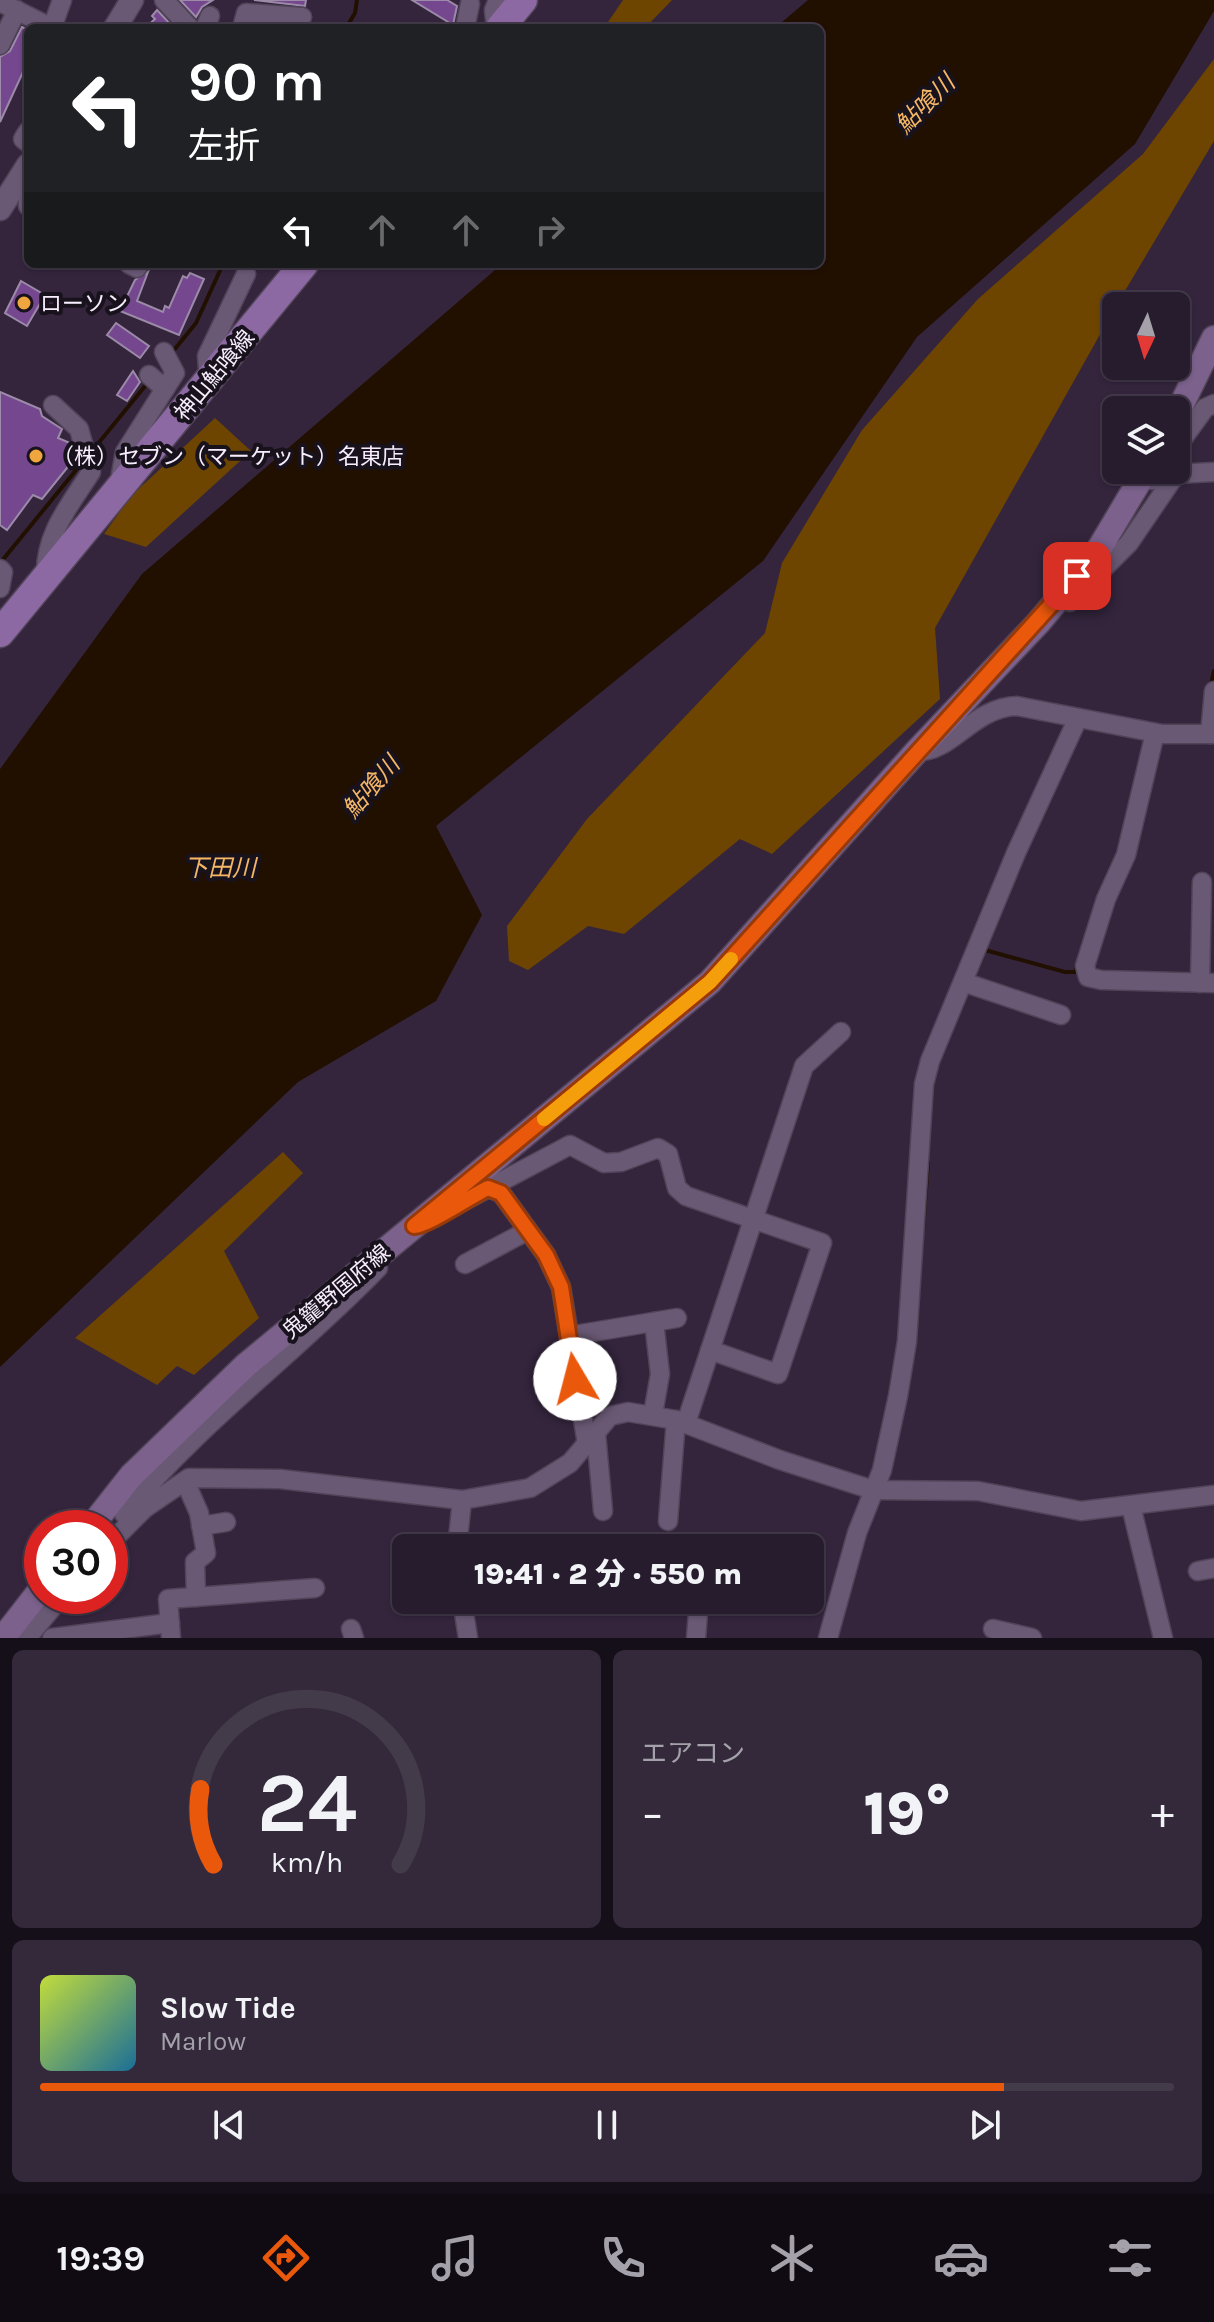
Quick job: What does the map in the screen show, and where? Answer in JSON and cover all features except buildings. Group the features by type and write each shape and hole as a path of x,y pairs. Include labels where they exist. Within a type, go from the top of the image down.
{"main road":[{"path":"502,24 523,0"},
{"name":"神山鮎喰線","path":"0,633 298,268"},
{"path":"1186,396 1213,343"},
{"name":"鬼籠野国府線","path":"104,1510 131,1476 246,1365 710,982 917,751 1035,627 1096,554 1142,484"},
{"path":"3,1638 24,1611"}],"street":[{"path":"53,24 62,0"},
{"path":"117,24 132,0"},
{"path":"164,0 186,24"},
{"path":"497,24 494,10 498,0"},
{"path":"466,24 470,4"},
{"path":"0,45 8,6 44,24"},
{"path":"244,14 302,17"},
{"path":"0,209 24,171"},
{"path":"209,381 207,356 246,274"},
{"path":"118,491 125,452 175,373 164,352"},
{"path":"149,375 165,389"},
{"path":"1190,429 1205,408 1214,404"},
{"path":"46,577 45,558 51,535 91,472 79,429 53,405"},
{"path":"1035,627 1051,625 1129,543 1176,474 1190,470 1214,472"},
{"path":"917,751 931,752 998,706 1017,706 1155,733 1212,734 1214,691"},
{"path":"828,1638 839,1589 882,1470 907,1341 924,1084 963,982 1078,718"},
{"path":"1155,733 1126,855 1106,899 1085,966 1088,977 1207,983 1202,882"},
{"path":"963,982 1061,1015"},
{"path":"668,1521 681,1422 710,1350 804,1066 841,1032"},
{"path":"128,1512 204,1429 336,1312 414,1226 425,1226 454,1205 570,1145 604,1163 621,1162 658,1148 668,1154 677,1188 686,1196 822,1243 778,1374 710,1350"},
{"path":"488,1188 501,1193 546,1255 561,1287 603,1511"},
{"path":"465,1264 527,1231"},
{"path":"569,1336 677,1318"},
{"path":"653,1414 660,1374 654,1322"},
{"path":"128,1525 145,1508 185,1481 216,1477 280,1479 462,1500 530,1488 570,1463 610,1416 628,1412 653,1414 681,1422 780,1460 873,1490 978,1491 1081,1511 1202,1494 1214,1495"},
{"path":"185,1481 201,1526 206,1553 195,1562 196,1597"},
{"path":"458,1534 462,1500"},
{"path":"1131,1506 1163,1638"},
{"path":"201,1526 226,1522"},
{"path":"52,1638 171,1631 168,1599 315,1588"},
{"path":"30,1635 47,1614"},
{"path":"30,1635 57,1614"},
{"path":"464,1614 468,1638"},
{"path":"696,1638 698,1614"},
{"path":"993,1629 1022,1629"}],"shaded area":[{"path":"623,0 672,0 649,24 607,24"},
{"path":"1214,59 1214,141 1124,292 1102,292 1102,331 935,628 940,699 772,854 740,839 624,934 588,926 528,970 509,961 507,926 587,819 765,633 782,563 862,430 978,299 1143,154"},
{"path":"215,418 251,451 146,547 104,534 131,496"},
{"path":"283,1152 303,1173 224,1251 259,1318 194,1375 177,1366 157,1385 75,1338"}],"water":[{"name":"下田川","path":"808,0 1214,0 1214,11 1135,144 917,337 763,561 436,826 482,915 436,1001 298,1082 0,1367 0,769 142,574 497,268 824,268 824,24 780,24"}],"waterway":[{"path":"348,24 355,13 357,0"},
{"path":"170,355 196,323 221,268"},
{"path":"92,451 150,380"},
{"path":"1,562 81,464"},
{"path":"1211,684 1214,671"},
{"path":"983,955 985,950 1065,972 1075,972 1077,967"},
{"path":"923,1230 928,1162"}],"slow traffic":[{"path":"544,1119 710,982 731,959"}],"place":[{"name":"ローソン","path":"24,303"},
{"name":"（株）セブン（マーケット）名東店","path":"36,456"}],"route":[{"path":"575,1379 561,1287 546,1255 501,1193 488,1188 454,1205 425,1226 414,1226 710,982 917,751 1035,627 1077,576"}],"water label":[{"name":"鮎喰川","path":"925,104"},
{"name":"鮎喰川","path":"371,787"}]}
